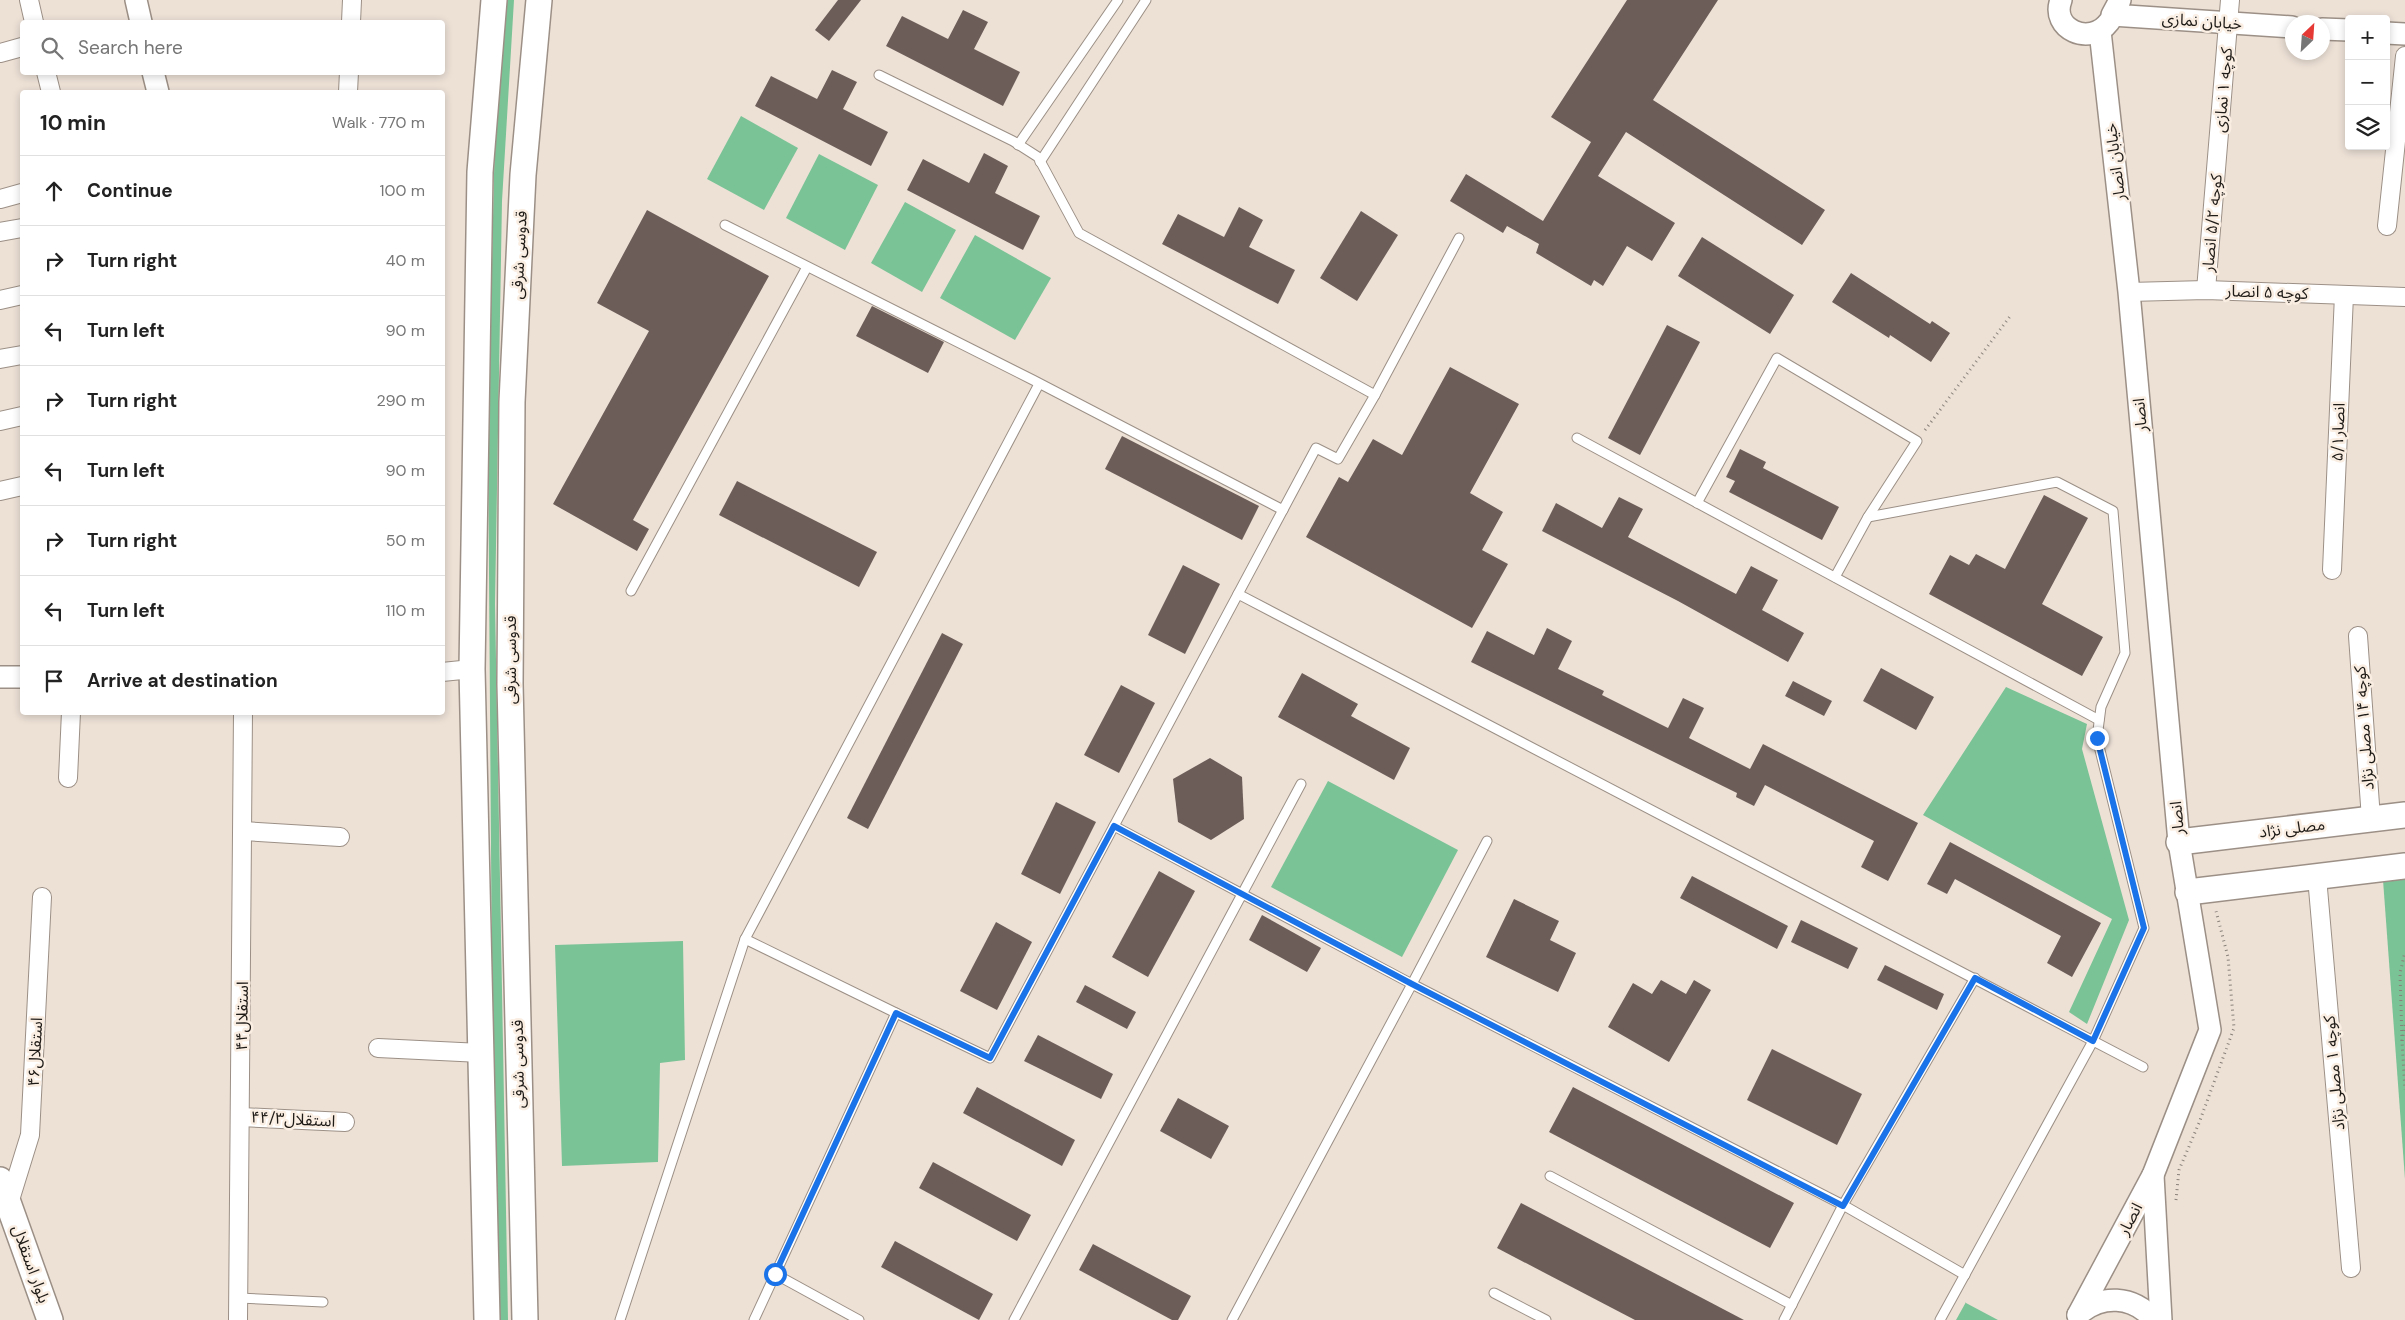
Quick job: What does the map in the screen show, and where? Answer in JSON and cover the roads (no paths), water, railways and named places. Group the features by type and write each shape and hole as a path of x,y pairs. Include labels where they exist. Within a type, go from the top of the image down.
{"main road":[{"path":"487,1320 472,669 480,172 494,0"},
{"name":"قدوسی شرقی","path":"525,1320 510,684 512,412 523,175 539,0"},
{"name":"مصلی نژاد","path":"2179,842 2405,815"},
{"path":"2188,892 2405,866"},
{"name":"بلوار استقلال","path":"0,1180 50,1320"}],"street":[{"path":"29,0 34,20"},
{"path":"136,0 141,20"},
{"path":"351,20 352,0"},
{"name":"خیابان نمازی","path":"2061,0 2060,12 2068,28 2083,35 2110,12 2228,24 2285,27"},
{"name":"کوچه ۱ نمازی","path":"2217,156 2230,0"},
{"name":"خیابان انصار","path":"2110,12 2129,292"},
{"path":"2330,29 2345,30"},
{"path":"2390,32 2405,34"},
{"path":"0,53 20,48"},
{"path":"2387,226 2405,56"},
{"path":"47,75 50,90"},
{"path":"154,75 158,90"},
{"path":"348,90 349,75"},
{"name":"کوچه ۵/۲ انصار","path":"2206,290 2217,156"},
{"path":"0,199 20,194"},
{"path":"0,232 20,228"},
{"name":"کوچه ۵ انصار","path":"2129,292 2206,290 2405,297"},
{"name":"انصار","path":"2076,1317 2153,1175 2210,1030 2179,842 2129,292"},
{"path":"0,300 20,295"},
{"name":"انصار۵/۱","path":"2332,570 2344,295"},
{"path":"0,359 20,355"},
{"path":"0,421 20,416"},
{"path":"0,491 20,486"},
{"name":"کوچه ۱۴ مصلی نژاد","path":"2358,636 2371,819"},
{"path":"445,672 472,669"},
{"path":"0,678 20,678"},
{"path":"68,778 71,715"},
{"name":"استقلال۴۴","path":"238,1320 243,715"},
{"path":"243,831 340,837"},
{"name":"کوچه ۱ مصلی نژاد","path":"2317,878 2351,1268"},
{"name":"استقلال۴۶","path":"9,1204 30,1135 42,897"},
{"path":"378,1048 481,1053"},
{"name":"استقلال۴۴/۳","path":"241,1117 346,1122"},
{"path":"2153,1175 2160,1320"},
{"path":"2076,1317 2092,1304 2108,1300 2125,1301 2141,1308 2154,1320"}],"lane":[{"path":"1018,145 1118,0"},
{"path":"1040,162 1146,0"},
{"path":"879,75 1038,156 1079,234 1376,395"},
{"path":"725,226 1039,384 1283,510"},
{"path":"745,938 990,1058 1316,448 1338,459 1376,395 1459,238"},
{"path":"631,590 807,267"},
{"path":"1697,503 1777,358 1917,441 1868,517 1835,577"},
{"path":"620,1320 745,938 1039,384"},
{"path":"1577,438 2099,720"},
{"path":"1868,517 2057,482 2112,510 2125,653 2101,707 2097,738 2144,928 2093,1041 1940,1320"},
{"path":"1238,594 2142,1067"},
{"path":"1014,1320 1301,784"},
{"path":"1114,826 1412,984 1843,1206 1965,1275"},
{"path":"1232,1320 1487,840"},
{"path":"1784,1320 1843,1206 1975,978"},
{"path":"754,1320 896,1013"},
{"path":"1550,1176 1792,1305"},
{"path":"775,1274 859,1320"},
{"path":"1494,1293 1546,1320"},
{"path":"238,1298 323,1302"}]}
